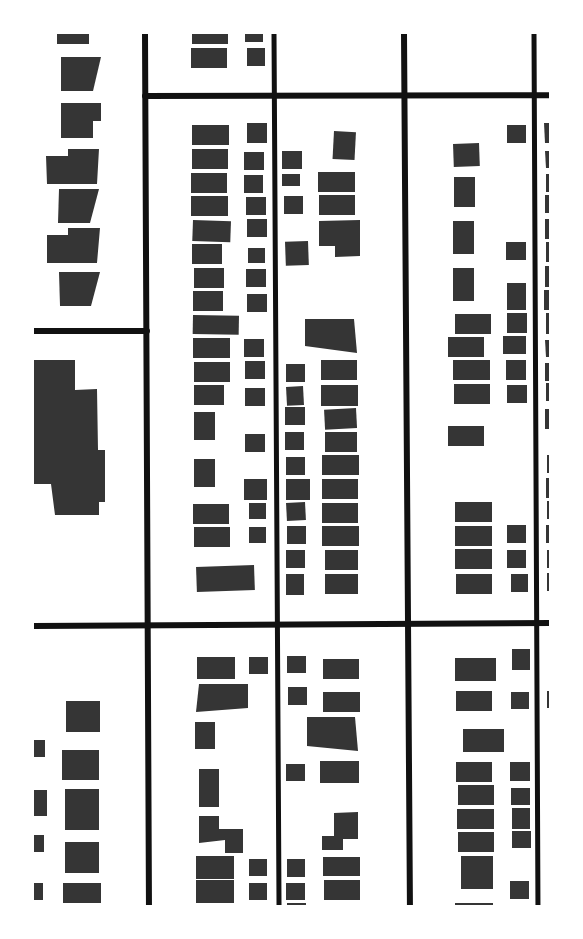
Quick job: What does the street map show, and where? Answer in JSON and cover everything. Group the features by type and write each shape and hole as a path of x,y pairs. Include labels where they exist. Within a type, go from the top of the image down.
{"street":[{"path":"145,33 149,906"},
{"path":"404,33 410,906"},
{"path":"146,96 550,95"},
{"path":"33,331 147,331"},
{"path":"33,626 550,622"}],"lane":[{"path":"274,33 279,906"},
{"path":"534,33 538,906"}],"building":[{"path":"57,33 89,33 89,44 57,44"},
{"path":"192,33 228,33 228,44 192,44"},
{"path":"245,33 263,33 263,42 245,42"},
{"path":"191,48 227,48 227,68 191,68"},
{"path":"247,48 265,48 265,66 247,66"},
{"path":"61,57 101,57 93,91 61,91"},
{"path":"61,103 101,103 101,121 93,121 93,138 61,138"},
{"path":"247,123 267,123 267,143 247,143"},
{"path":"544,123 550,123 550,143 545,143"},
{"path":"192,125 229,125 229,145 192,145"},
{"path":"507,125 526,125 526,143 507,143"},
{"path":"334,131 356,132 355,160 333,159"},
{"path":"479,143 480,166 454,167 453,144"},
{"path":"68,149 99,149 97,184 47,184 46,156 68,156"},
{"path":"192,149 228,149 228,169 192,169"},
{"path":"282,151 302,151 302,169 282,169"},
{"path":"545,151 550,151 550,168 546,168"},
{"path":"244,152 264,152 264,170 244,170"},
{"path":"318,172 355,172 355,192 318,192"},
{"path":"191,173 227,173 227,193 191,193"},
{"path":"282,174 300,174 300,186 282,186"},
{"path":"546,174 550,174 550,192 546,192"},
{"path":"244,175 263,175 263,193 244,193"},
{"path":"454,177 475,177 475,207 454,207"},
{"path":"59,189 99,189 90,223 58,223"},
{"path":"319,195 355,195 355,215 319,215"},
{"path":"545,195 550,195 550,213 545,213"},
{"path":"191,196 228,196 228,216 191,216"},
{"path":"284,196 303,196 303,214 284,214"},
{"path":"246,197 266,197 266,215 246,215"},
{"path":"247,219 267,219 267,237 247,237"},
{"path":"545,219 550,219 550,239 545,239"},
{"path":"193,220 231,221 230,242 192,241"},
{"path":"360,220 360,256 335,257 335,246 319,246 319,221"},
{"path":"453,221 474,221 474,254 453,254"},
{"path":"68,228 100,228 97,263 47,263 47,235 68,235"},
{"path":"308,241 309,265 286,266 285,242"},
{"path":"506,242 526,242 526,260 506,260"},
{"path":"546,242 550,242 550,262 546,262"},
{"path":"192,244 222,244 222,264 192,264"},
{"path":"248,248 265,248 265,263 248,263"},
{"path":"545,266 550,266 550,287 545,287"},
{"path":"194,268 224,268 224,288 194,288"},
{"path":"453,268 474,268 474,301 453,301"},
{"path":"246,269 266,269 266,287 246,287"},
{"path":"59,272 100,272 91,306 60,306"},
{"path":"507,283 526,283 526,310 507,310"},
{"path":"544,290 550,290 550,310 544,310"},
{"path":"193,291 223,291 223,311 193,311"},
{"path":"247,294 267,294 267,312 247,312"},
{"path":"507,313 527,313 527,333 507,333"},
{"path":"546,313 550,313 550,334 546,334"},
{"path":"455,314 491,314 491,334 455,334"},
{"path":"193,315 239,316 239,335 193,334"},
{"path":"305,319 354,319 357,353 305,346"},
{"path":"503,336 526,336 526,354 503,354"},
{"path":"448,337 484,337 484,357 448,357"},
{"path":"193,338 230,338 230,358 193,358"},
{"path":"244,339 264,339 264,357 244,357"},
{"path":"545,340 550,340 550,357 546,357"},
{"path":"33,360 75,360 75,390 97,389 98,450 105,450 105,502 99,502 99,515 55,515 51,484 33,484"},
{"path":"321,360 357,360 357,380 321,380"},
{"path":"453,360 490,360 490,380 453,380"},
{"path":"506,360 526,360 526,380 506,380"},
{"path":"245,361 265,361 265,379 245,379"},
{"path":"194,362 230,362 230,382 194,382"},
{"path":"545,363 550,363 550,381 545,381"},
{"path":"286,364 305,364 305,382 286,382"},
{"path":"546,383 550,383 550,401 546,401"},
{"path":"454,384 490,384 490,404 454,404"},
{"path":"194,385 224,385 224,405 194,405"},
{"path":"321,385 358,385 358,406 321,406"},
{"path":"507,385 527,385 527,403 507,403"},
{"path":"303,386 304,405 287,406 286,387"},
{"path":"245,388 265,388 265,406 245,406"},
{"path":"285,407 305,407 305,425 285,425"},
{"path":"356,408 357,428 325,430 324,410"},
{"path":"545,409 550,409 550,429 545,429"},
{"path":"194,412 215,412 215,440 194,440"},
{"path":"448,426 484,426 484,446 448,446"},
{"path":"285,432 304,432 304,450 285,450"},
{"path":"325,432 357,432 357,452 325,452"},
{"path":"245,434 265,434 265,452 245,452"},
{"path":"322,455 359,455 359,475 322,475"},
{"path":"547,455 550,455 550,473 547,473"},
{"path":"286,457 305,457 305,475 286,475"},
{"path":"194,459 215,459 215,487 194,487"},
{"path":"546,478 550,478 550,498 546,498"},
{"path":"244,479 267,479 267,500 244,500"},
{"path":"286,479 310,479 310,500 286,500"},
{"path":"322,479 358,479 358,499 322,499"},
{"path":"547,501 550,501 550,519 547,519"},
{"path":"305,502 306,520 287,521 286,503"},
{"path":"455,502 492,502 492,522 455,522"},
{"path":"249,503 266,503 266,519 249,519"},
{"path":"322,503 358,503 358,523 322,523"},
{"path":"193,504 229,504 229,524 193,524"},
{"path":"507,525 526,525 526,543 507,543"},
{"path":"546,525 550,525 550,543 546,543"},
{"path":"287,526 306,526 306,544 287,544"},
{"path":"322,526 359,526 359,546 322,546"},
{"path":"455,526 492,526 492,546 455,546"},
{"path":"194,527 230,527 230,547 194,547"},
{"path":"249,527 266,527 266,543 249,543"},
{"path":"455,549 492,549 492,569 455,569"},
{"path":"286,550 305,550 305,568 286,568"},
{"path":"325,550 358,550 358,570 325,570"},
{"path":"507,550 526,550 526,568 507,568"},
{"path":"547,550 550,550 550,568 547,568"},
{"path":"254,565 255,590 197,592 196,567"},
{"path":"547,573 550,573 550,591 547,591"},
{"path":"286,574 304,574 304,595 286,595"},
{"path":"325,574 358,574 358,594 325,594"},
{"path":"456,574 492,574 492,594 456,594"},
{"path":"511,574 528,574 528,592 511,592"},
{"path":"512,649 530,649 530,670 512,670"},
{"path":"287,656 306,656 306,673 287,673"},
{"path":"197,657 235,657 235,679 197,679"},
{"path":"249,657 268,657 268,674 249,674"},
{"path":"455,658 496,658 496,681 455,681"},
{"path":"323,659 359,659 359,679 323,679"},
{"path":"199,684 248,684 248,708 196,712"},
{"path":"288,687 307,687 307,705 288,705"},
{"path":"456,691 492,691 492,711 456,711"},
{"path":"547,691 550,691 550,708 547,708"},
{"path":"323,692 360,692 360,712 323,712"},
{"path":"511,692 529,692 529,709 511,709"},
{"path":"66,701 100,701 100,732 66,732"},
{"path":"307,717 355,717 358,751 307,746"},
{"path":"195,722 215,722 215,749 195,749"},
{"path":"463,729 504,729 504,752 463,752"},
{"path":"33,740 45,740 45,757 33,757"},
{"path":"62,750 99,750 99,780 62,780"},
{"path":"320,761 359,761 359,783 320,783"},
{"path":"456,762 492,762 492,782 456,782"},
{"path":"510,762 530,762 530,781 510,781"},
{"path":"286,764 305,764 305,781 286,781"},
{"path":"199,769 219,769 219,807 199,807"},
{"path":"458,785 494,785 494,805 458,805"},
{"path":"511,788 530,788 530,805 511,805"},
{"path":"65,789 99,789 99,830 65,830"},
{"path":"33,790 47,790 47,816 33,816"},
{"path":"512,808 530,808 530,829 512,829"},
{"path":"457,809 494,809 494,829 457,829"},
{"path":"358,812 358,839 343,839 343,850 322,850 322,836 334,836 334,813"},
{"path":"199,816 219,816 219,829 243,829 243,853 225,853 225,840 199,843"},
{"path":"512,831 531,831 531,848 512,848"},
{"path":"458,832 494,832 494,852 458,852"},
{"path":"33,835 44,835 44,852 33,852"},
{"path":"65,842 99,842 99,873 65,873"},
{"path":"196,856 234,856 234,879 196,879"},
{"path":"461,856 493,856 493,889 461,889"},
{"path":"323,857 360,857 360,876 323,876"},
{"path":"249,859 267,859 267,876 249,876"},
{"path":"287,859 305,859 305,877 287,877"},
{"path":"196,880 234,880 234,903 196,903"},
{"path":"324,880 360,880 360,900 324,900"},
{"path":"510,881 529,881 529,899 510,899"},
{"path":"33,883 43,883 43,900 33,900"},
{"path":"63,883 101,883 101,903 63,903"},
{"path":"249,883 267,883 267,900 249,900"},
{"path":"286,883 305,883 305,900 286,900"},
{"path":"287,903 306,903 306,906 287,906"},
{"path":"455,903 493,903 493,906 455,906"}]}
